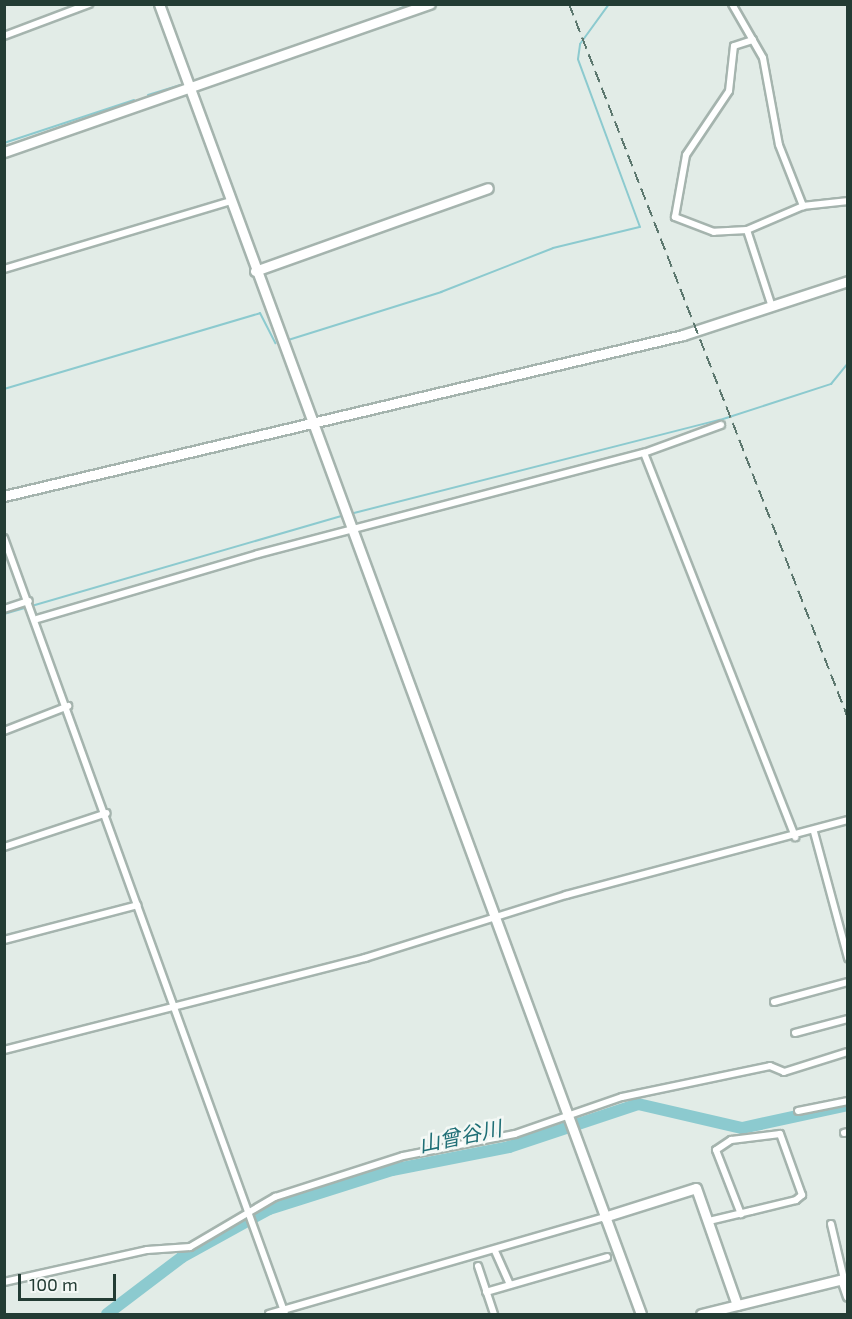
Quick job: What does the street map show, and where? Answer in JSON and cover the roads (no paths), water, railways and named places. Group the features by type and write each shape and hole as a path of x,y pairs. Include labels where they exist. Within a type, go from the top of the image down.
{"street":[{"path":"4,36 89,4"},
{"path":"159,4 349,532 641,1314"},
{"path":"4,152 430,4"},
{"path":"732,4 753,40 771,87 779,146 803,206"},
{"path":"753,40 734,46 729,91 686,155 675,217 714,232 747,230 803,206 848,201"},
{"path":"255,271 488,188"},
{"path":"4,269 230,201"},
{"path":"747,230 772,307"},
{"path":"4,496 683,335 848,281"},
{"path":"37,619 644,453 721,425"},
{"path":"644,453 795,837"},
{"path":"4,538 37,619 284,1312"},
{"path":"4,609 29,601"},
{"path":"4,731 68,706"},
{"path":"4,847 107,813"},
{"path":"4,1050 365,958 728,849 795,837 848,820"},
{"path":"814,832 848,958"},
{"path":"4,940 138,905"},
{"path":"774,1002 848,982"},
{"path":"795,1033 848,1019"},
{"path":"4,1282 147,1250 190,1247 251,1218 274,1197 403,1156 570,1124 622,1097 770,1066 784,1072 848,1052"},
{"path":"798,1111 848,1101"},
{"path":"709,1221 741,1214 802,1195 780,1134 731,1140 716,1150 741,1214"},
{"path":"269,1314 284,1312 495,1251 696,1188 737,1305"},
{"path":"831,1224 848,1296"},
{"path":"495,1251 510,1285"},
{"path":"486,1292 607,1257"},
{"path":"478,1266 494,1314"},
{"path":"701,1314 844,1279"}],"waterway":[{"path":"392,12 410,4"},
{"path":"285,341 441,292 553,248 640,227 578,59 580,44 609,4"},
{"path":"191,82 219,72"},
{"path":"148,95 181,85"},
{"path":"4,143 134,100"},
{"path":"4,389 260,313 275,343"},
{"path":"350,514 720,420 831,384 848,363"},
{"path":"4,614 344,515"},
{"name":"山曾谷川","path":"107,1314 182,1257 269,1209 392,1170 509,1147 638,1104 742,1128 848,1105"}],"railway":[{"path":"569,4 848,718"}]}
